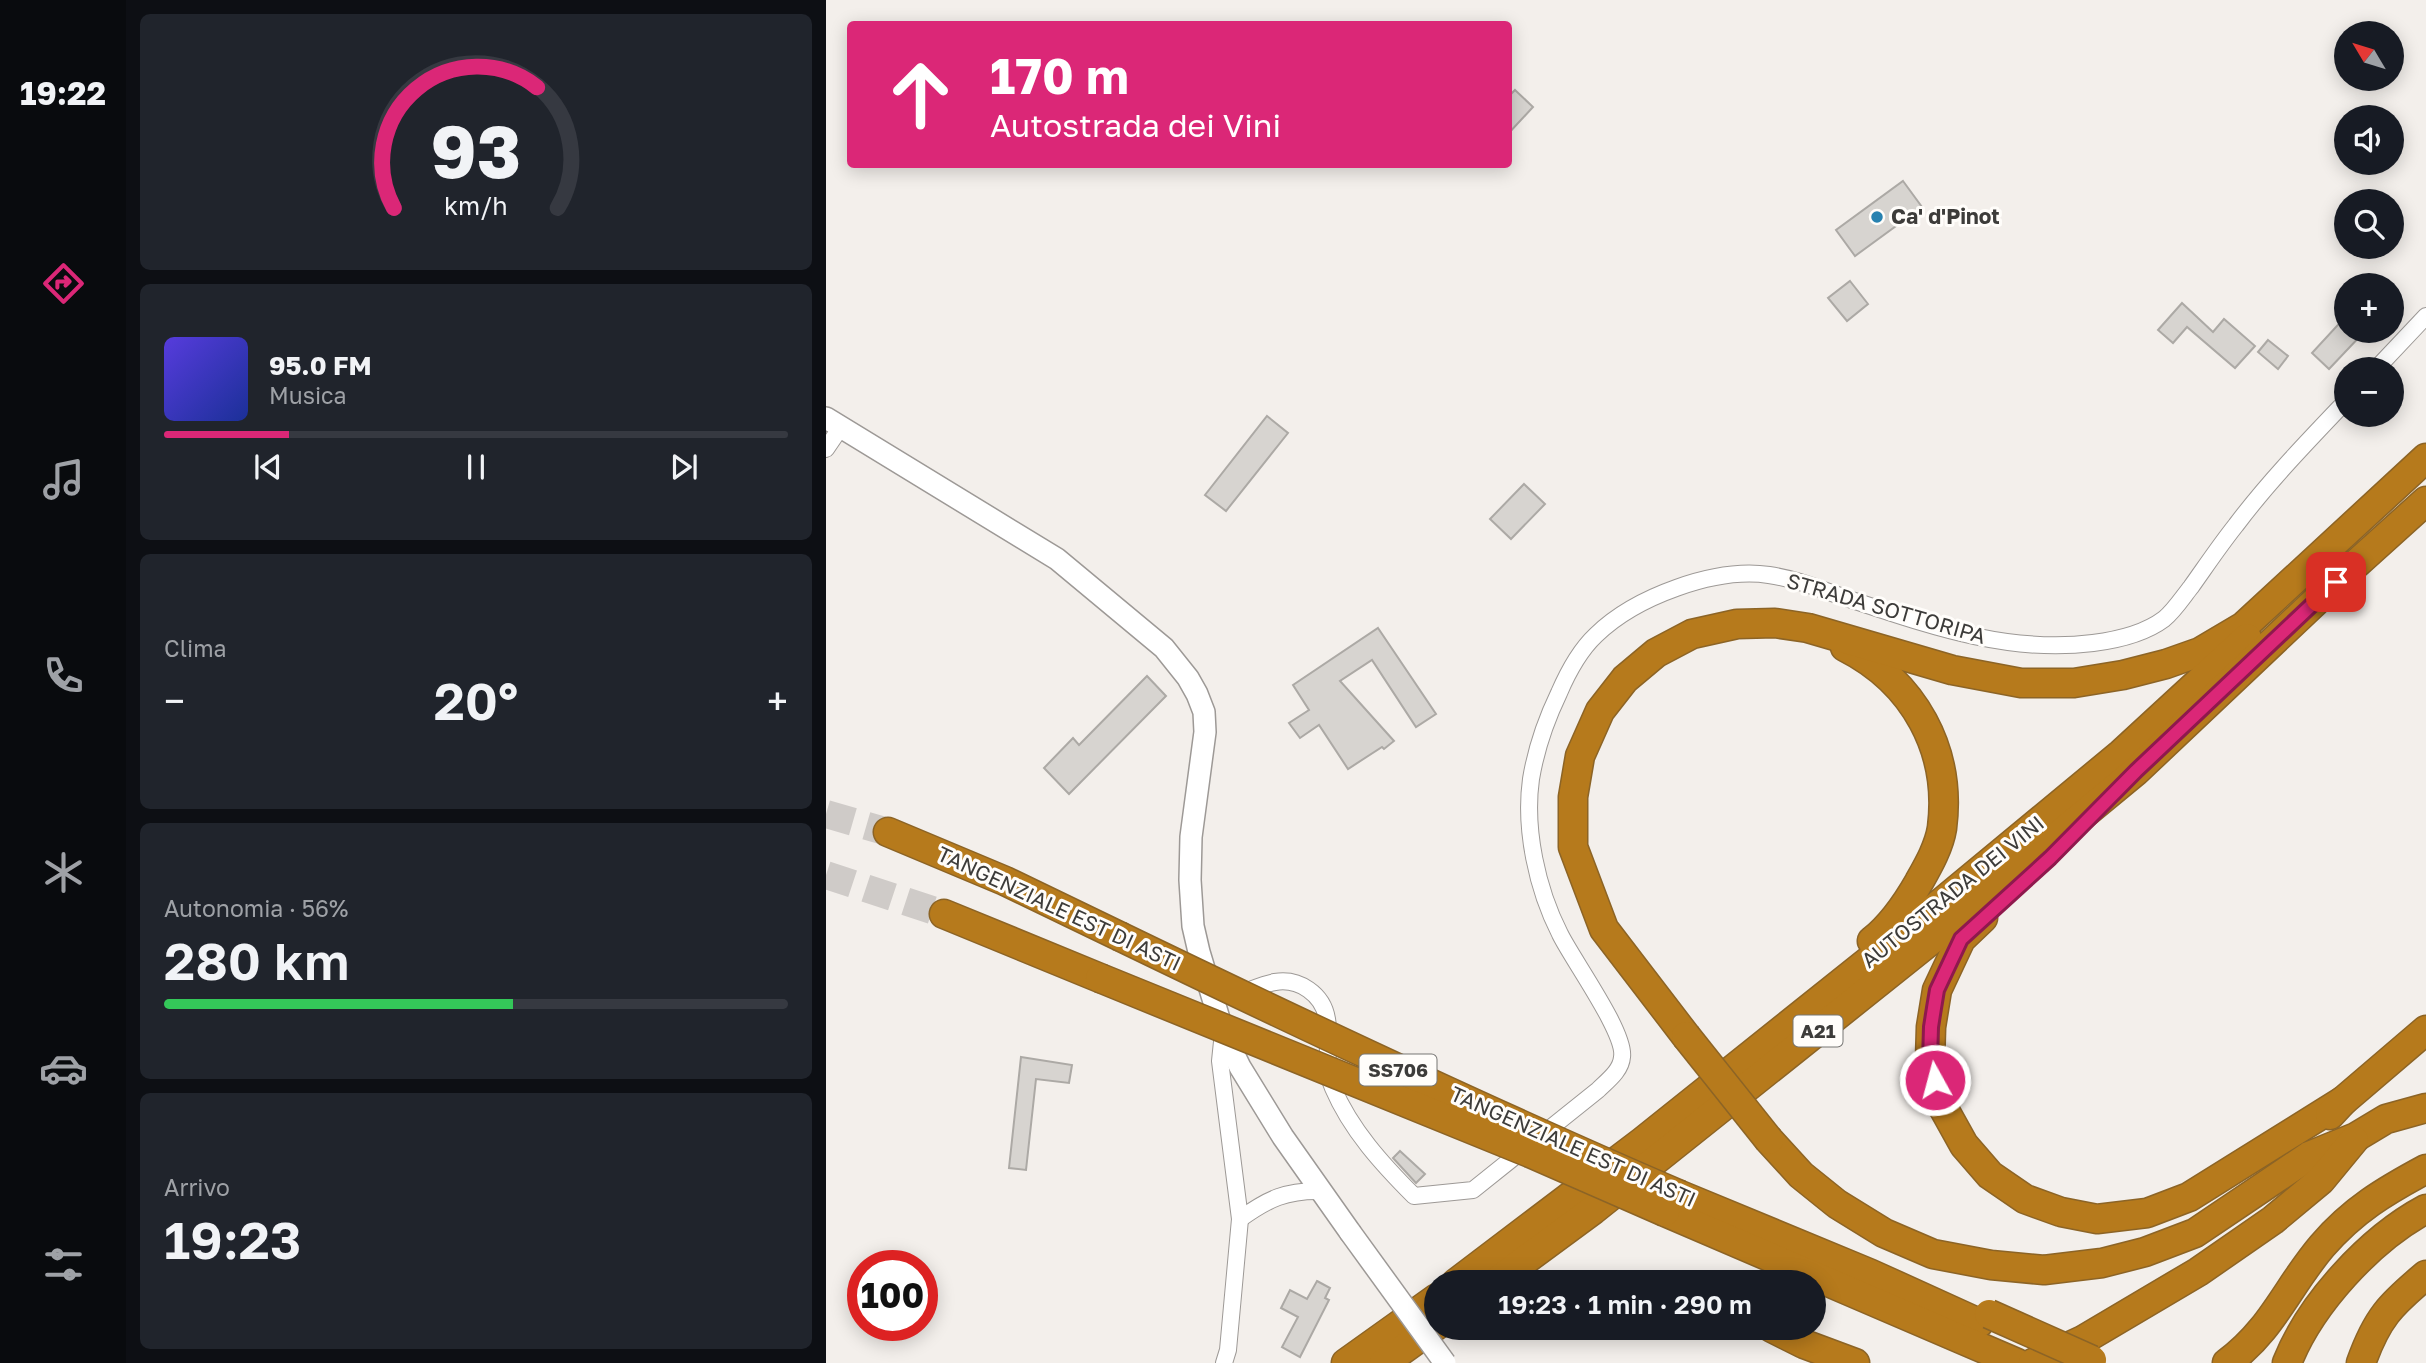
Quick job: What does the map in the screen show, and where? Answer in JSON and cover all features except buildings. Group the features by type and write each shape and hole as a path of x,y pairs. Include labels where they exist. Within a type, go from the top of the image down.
{"highway":[{"path":"2426,458 2244,625 2200,652 2123,675 2074,683 2021,683 1952,670 1808,628 1775,623 1737,624 1692,635 1656,653 1625,678 1600,711 1580,755 1573,797 1573,847 1604,929 1686,1035 1769,1140 1801,1175 1837,1204 1884,1233 1933,1254 1992,1265 2044,1269 2124,1258 2196,1233 2309,1156 2356,1138 2386,1119 2426,1108"},
{"name":"AUTOSTRADA DEI VINI","path":"1474,1270 1642,1142 1925,916 2121,754 2426,471"},
{"name":"AUTOSTRADA DEI VINI","path":"1511,1270 1637,1176 1940,933 2136,771 2426,501"},
{"path":"1642,1142 1664,1107 1878,936 1910,898 1930,863 1942,830 1944,786 1936,747 1919,710 1893,681 1855,652 1808,628"},
{"path":"2136,771 2050,858 1961,939 1937,990 1931,1027 1930,1061 1939,1100 1964,1145 1990,1175 2025,1199 2061,1212 2097,1219 2147,1213 2189,1198 2343,1101"},
{"name":"TANGENZIALE EST DI ASTI","path":"888,832 1005,881 1330,1039 1545,1137 1673,1203"},
{"name":"TANGENZIALE EST DI ASTI","path":"944,914 1517,1148 1673,1203 1973,1332 2088,1362"},
{"path":"2252,1195 2303,1146 2343,1101 2426,1030"},
{"path":"2033,1363 2083,1340 2198,1272 2273,1220 2321,1180 2356,1138"},
{"path":"2227,1363 2248,1348 2269,1324 2321,1247 2351,1215 2381,1194 2426,1169"},
{"path":"2287,1363 2315,1314 2343,1275 2380,1242 2426,1209"},
{"path":"2361,1363 2370,1337 2385,1312 2426,1275"},
{"path":"1346,1363 1424,1307"},
{"path":"1973,1332 1988,1363"},
{"name":"TANGENZIALE EST DI ASTI","path":"1973,1332 2017,1363"},
{"path":"1384,1363 1424,1334"},
{"path":"1409,1363 1440,1340"},
{"path":"1796,1340 1855,1363"}],"street":[{"path":"2387,357 2426,316"},
{"name":"STRADA SOTTORIPA","path":"1213,998 1232,996 1273,982 1290,981 1302,984 1320,1001 1327,1017 1327,1069 1332,1086 1377,1159 1414,1196 1473,1190 1598,1090 1614,1075 1623,1056 1616,1031 1559,933 1542,891 1530,822 1531,780 1551,709 1571,666 1595,635 1646,600 1686,585 1732,575 1765,575 1797,580 1945,630 2008,644 2053,646 2119,639 2165,618 2238,522 2334,415"},
{"path":"826,449 834,423 1058,559 1164,648 1188,678 1204,712 1205,732 1191,837 1190,880 1194,926 1223,1032 1261,1102 1350,1232 1445,1363"},
{"path":"1223,1032 1220,1061 1240,1219 1228,1350 1224,1363"},
{"path":"1240,1219 1259,1205 1282,1194 1301,1190 1322,1191"}],"tunnel":[{"path":"826,814 888,832"},
{"path":"826,875 944,914"}],"place":[{"name":"Ca' d'Pinot","path":"1877,217"}],"route":[{"path":"1935,1080 1930,1061 1931,1027 1937,990 1961,939 2050,858 2136,771 2336,582"}]}
